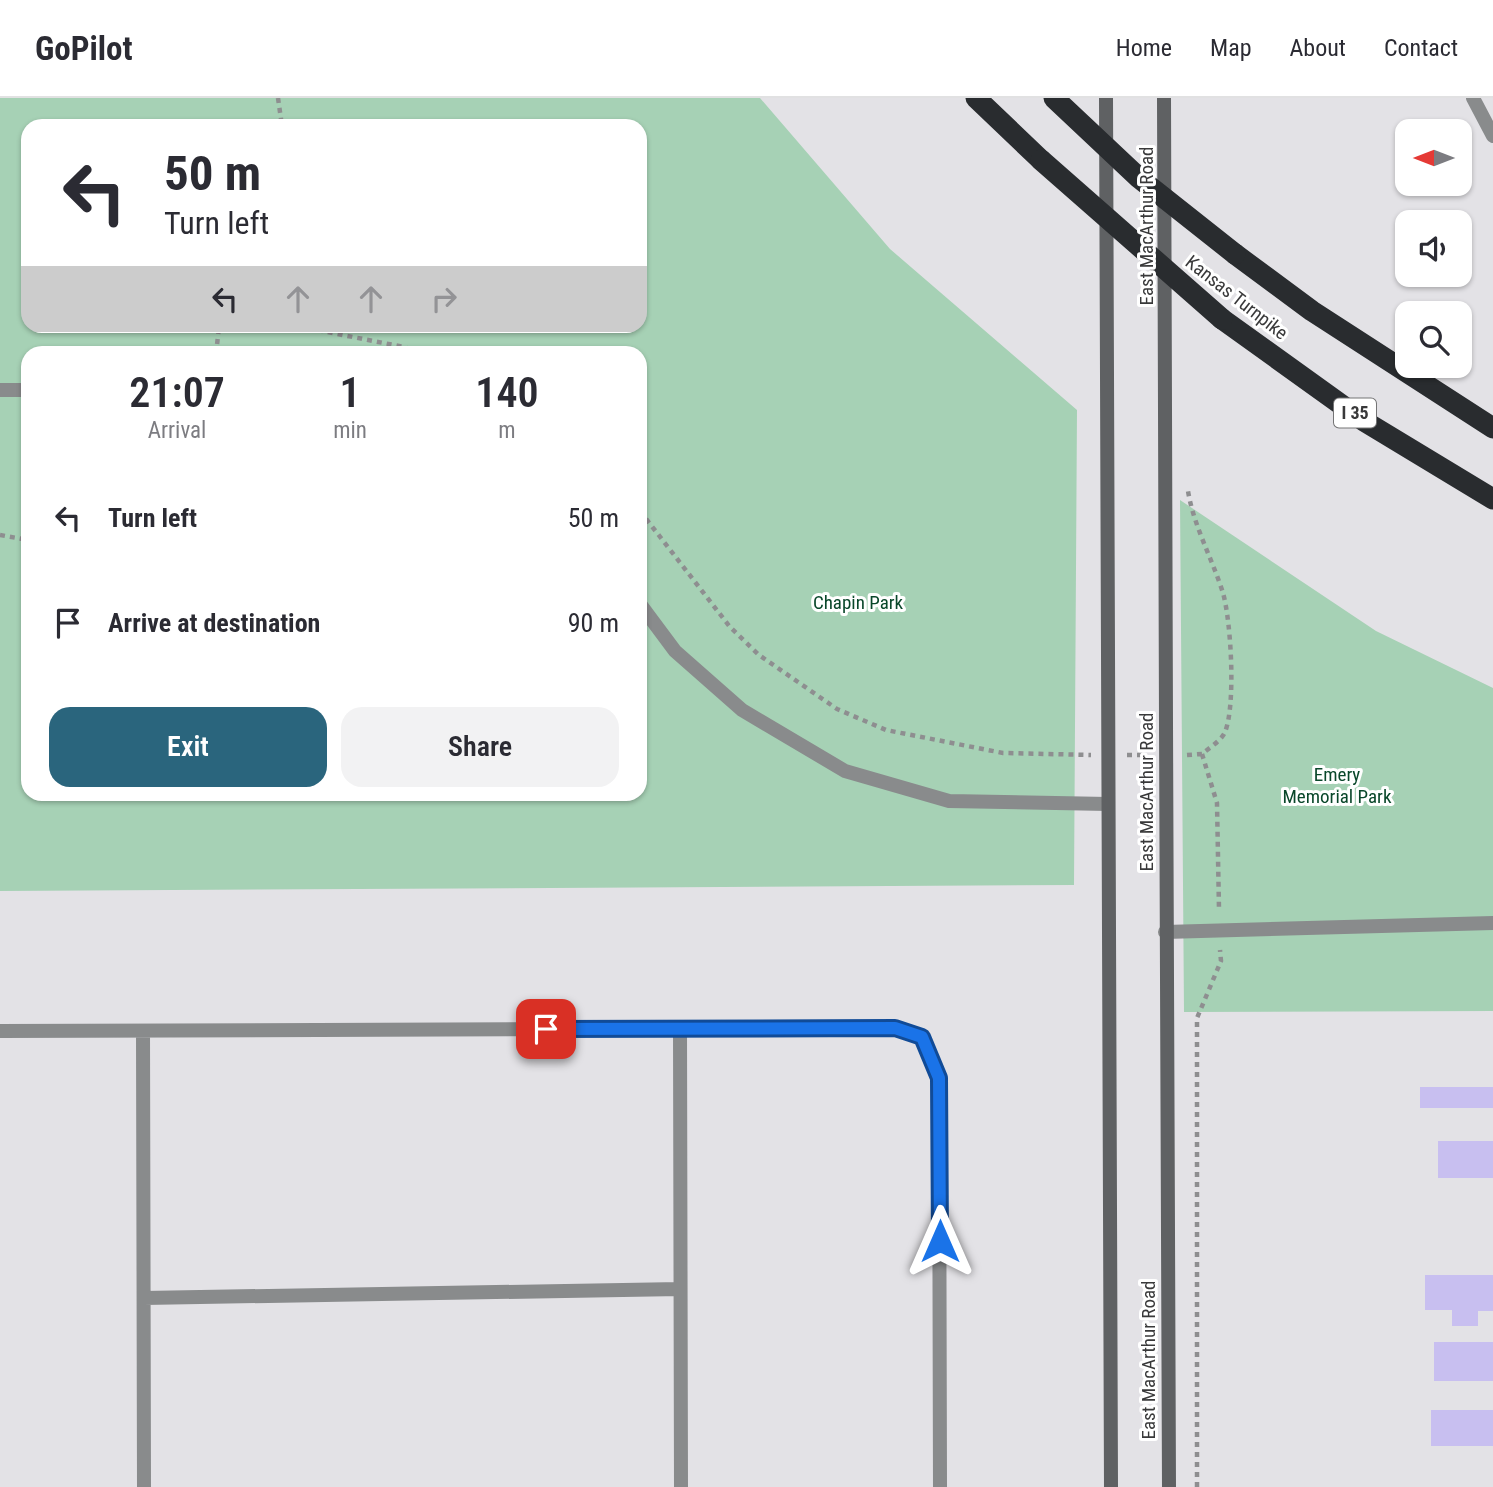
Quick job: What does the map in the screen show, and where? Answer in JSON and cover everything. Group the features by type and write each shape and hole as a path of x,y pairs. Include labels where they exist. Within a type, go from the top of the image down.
{"highway":[{"name":"Kansas Turnpike","path":"976,98 1041,160 1222,319 1364,421 1493,499"},
{"name":"Kansas Turnpike","path":"1054,98 1139,178 1312,312 1493,428"}],"street":[{"name":"East MacArthur Road","path":"1106,98 1111,1487"},
{"name":"East MacArthur Road","path":"1164,98 1168,1487"},
{"path":"1473,98 1493,135"},
{"path":"0,390 21,390"},
{"path":"647,613 675,651 742,710 845,771 949,801 1108,804"},
{"path":"1165,932 1493,923"},
{"path":"0,1031 895,1028 922,1037 939,1078 940,1487"},
{"path":"680,1029 681,1487"},
{"path":"143,1031 144,1487"},
{"path":"144,1298 680,1289"}],"path":[{"path":"278,98 281,119"},
{"path":"332,333 399,346"},
{"path":"647,520 730,627 759,655 837,709 886,730 1003,753 1165,756 1202,754 1224,735 1230,712 1230,643 1224,595 1192,511 1187,480"},
{"path":"0,535 21,539"},
{"path":"1197,1487 1197,1018 1221,961 1217,803 1202,754"}],"green space":[{"name":"Chapin Park","path":"0,98 760,98 890,249 1077,410 1074,885 0,891"},
{"name":"Emery Memorial Park","path":"1180,500 1376,631 1493,688 1493,1011 1184,1012"}],"building":[{"path":"1420,1087 1493,1087 1493,1108 1420,1108"},
{"path":"1438,1141 1493,1141 1493,1178 1438,1178"},
{"path":"1425,1275 1493,1275 1493,1311 1478,1311 1478,1326 1452,1326 1452,1310 1425,1310"},
{"path":"1434,1342 1493,1342 1493,1381 1434,1381"},
{"path":"1431,1410 1493,1410 1493,1446 1431,1446"}],"route":[{"path":"546,1029 895,1028 922,1037 939,1078 940,1241"}]}
